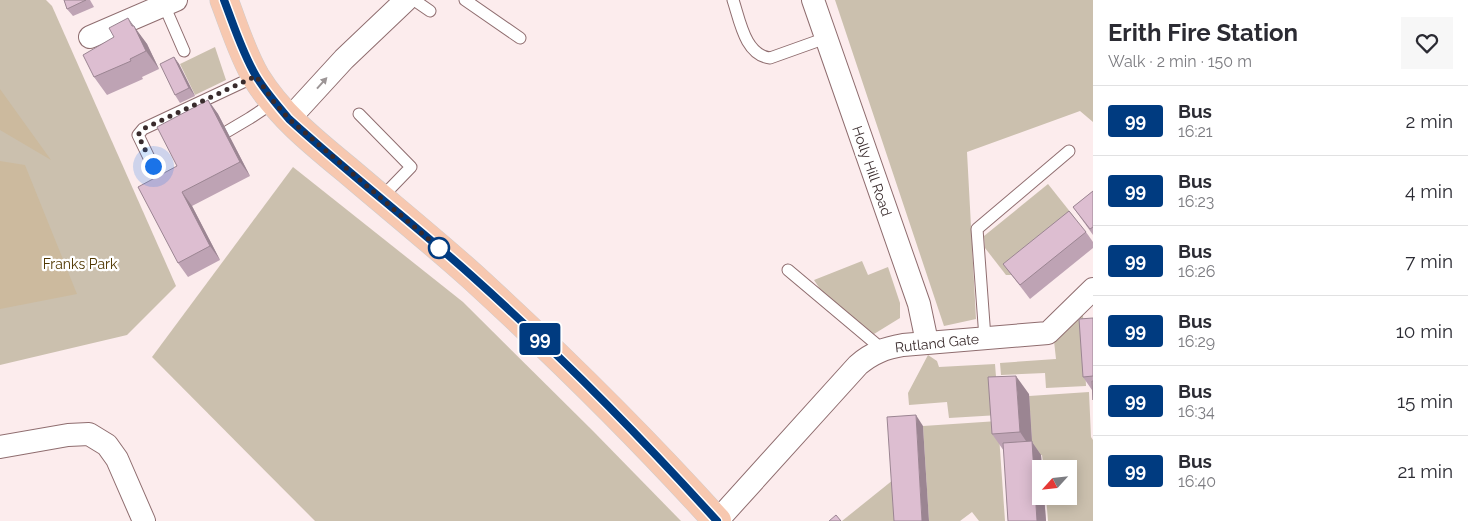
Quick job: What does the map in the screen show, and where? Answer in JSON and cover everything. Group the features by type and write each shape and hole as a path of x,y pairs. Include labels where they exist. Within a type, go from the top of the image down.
{"main road":[{"path":"224,0 241,47 256,76 282,110 472,276 574,372 607,404 717,521"}],"street":[{"path":"282,110 344,59 406,0"},
{"name":"Holly Hill Road","path":"813,0 919,304 927,342"},
{"path":"90,37 170,2"},
{"name":"Rutland Gate","path":"717,521 868,356 882,350 903,345 1048,333 1093,289"},
{"path":"0,447 73,434 89,434 94,436 107,445 117,459 144,521"}],"lane":[{"path":"414,0 430,12"},
{"path":"465,0 520,38"},
{"path":"733,0 746,40 762,57 770,58 826,38"},
{"path":"170,2 184,51"},
{"path":"153,166 138,135 143,129 256,76"},
{"path":"228,131 250,118 282,110"},
{"path":"360,114 411,167 381,198"},
{"path":"985,338 978,229 1069,151"},
{"path":"788,270 882,350"}],"green space":[{"name":"Franks Park","path":"0,0 46,0 52,6 176,286 127,335 0,365"},
{"path":"835,0 1093,0 1093,122 1080,111 967,152 976,319 944,326"},
{"path":"215,47 226,80 195,95 180,64"},
{"path":"293,167 463,302 681,521 315,521 152,357"},
{"path":"1048,184 1075,218 1076,223 1011,275 1006,275 985,248 984,236"},
{"path":"862,261 868,275 888,267 900,303 900,318 874,334 822,292 814,280"},
{"path":"1083,315 1086,386 1046,388 1045,373 1001,375 1000,363 1056,359 1054,341 1060,332"},
{"path":"928,355 937,361 939,367 995,364 999,415 949,418 947,402 909,405 908,393"},
{"path":"1089,392 1091,437 1093,440 1093,521 1048,521 1047,505 1078,505 1078,460 1043,460 1042,455 1033,456 1029,396"},
{"path":"998,421 1005,521 979,521 972,512 960,521 929,521 923,426"},
{"path":"893,480 898,521 842,521"}],"shaded area":[{"path":"0,89 51,160 0,130"},
{"path":"0,161 25,165 77,294 0,309"}],"building":[{"path":"64,0 86,0 67,9"},
{"path":"128,18 146,51 130,59 131,61 94,77 83,55 114,37 109,28"},
{"path":"174,57 189,88 175,95 160,64"},
{"path":"208,100 240,162 182,192 210,246 178,263 138,187 177,166 157,127"},
{"path":"1093,191 1093,227 1090,229 1073,207"},
{"path":"1069,211 1086,232 1020,285 1003,264"},
{"path":"1093,318 1093,376 1083,377 1079,319"},
{"path":"1016,376 1020,432 992,434 988,377"},
{"path":"916,415 922,521 894,521 887,417"},
{"path":"1032,441 1032,505 1036,505 1037,521 1008,521 1003,443"},
{"path":"836,515 841,521 829,521"}],"bus line":[{"name":"99","path":"224,0 241,47 256,76 274,102 289,119 472,276 528,328 600,397 717,521"}],"route":[{"path":"153,166 138,135 143,129 256,76 274,102 289,119 439,248"}]}
